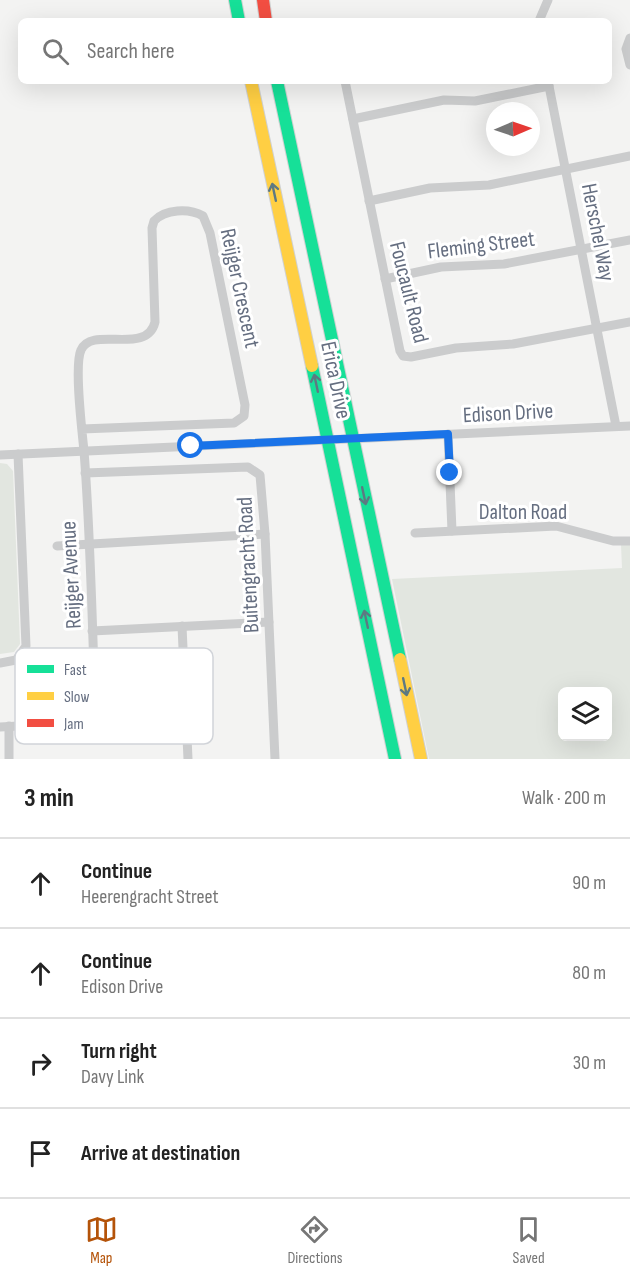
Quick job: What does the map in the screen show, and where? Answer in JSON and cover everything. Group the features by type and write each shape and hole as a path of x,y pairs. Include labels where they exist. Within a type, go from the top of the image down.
{"main road":[{"path":"235,0 238,18"},
{"path":"263,0 266,18"},
{"name":"Erica Drive","path":"252,84 395,759"},
{"name":"Erica Drive","path":"278,84 421,759"}],"street":[{"path":"540,18 548,0"},
{"path":"630,38 626,49 630,65"},
{"name":"Foucault Road","path":"346,84 400,351 406,357 456,348 519,343 598,328"},
{"path":"353,119 444,100 475,101 545,84"},
{"name":"Herschel Way","path":"549,84 616,426"},
{"path":"369,201 430,188 489,186 630,156"},
{"name":"Reijger Crescent","path":"188,211 203,216 210,233 246,405 244,416 234,423 82,429 81,350 91,341 140,338 149,334 155,322 152,228 154,221 166,213 188,211"},
{"name":"Fleming Street","path":"385,279 441,267 504,264 630,240"},
{"path":"598,328 630,322"},
{"name":"Edison Drive","path":"0,455 630,426"},
{"name":"Reijger Avenue","path":"82,429 93,648"},
{"path":"448,434 452,531"},
{"path":"18,454 25,648"},
{"name":"Buitengracht Road","path":"85,473 252,467 261,476 266,534 275,759"},
{"name":"Dalton Road","path":"416,533 556,526 613,541 630,541"},
{"path":"57,546 266,534"},
{"path":"92,631 269,622"},
{"path":"182,626 183,648"},
{"path":"0,663 15,660"},
{"path":"4,726 9,759"},
{"path":"187,744 188,759"}],"shaded area":[{"path":"0,463 7,464 13,471 20,644 14,652 0,654"},
{"path":"630,544 630,759 429,759 392,579 622,568 621,545"}],"traffic: fast":[{"path":"235,0 238,18"},
{"path":"278,84 400,659"},
{"path":"312,366 395,759"}],"traffic: slow":[{"path":"252,84 312,366"},
{"path":"400,659 421,759"}],"traffic: jam":[{"path":"263,0 266,18"}],"route":[{"path":"191,446 448,434 450,473"}]}
